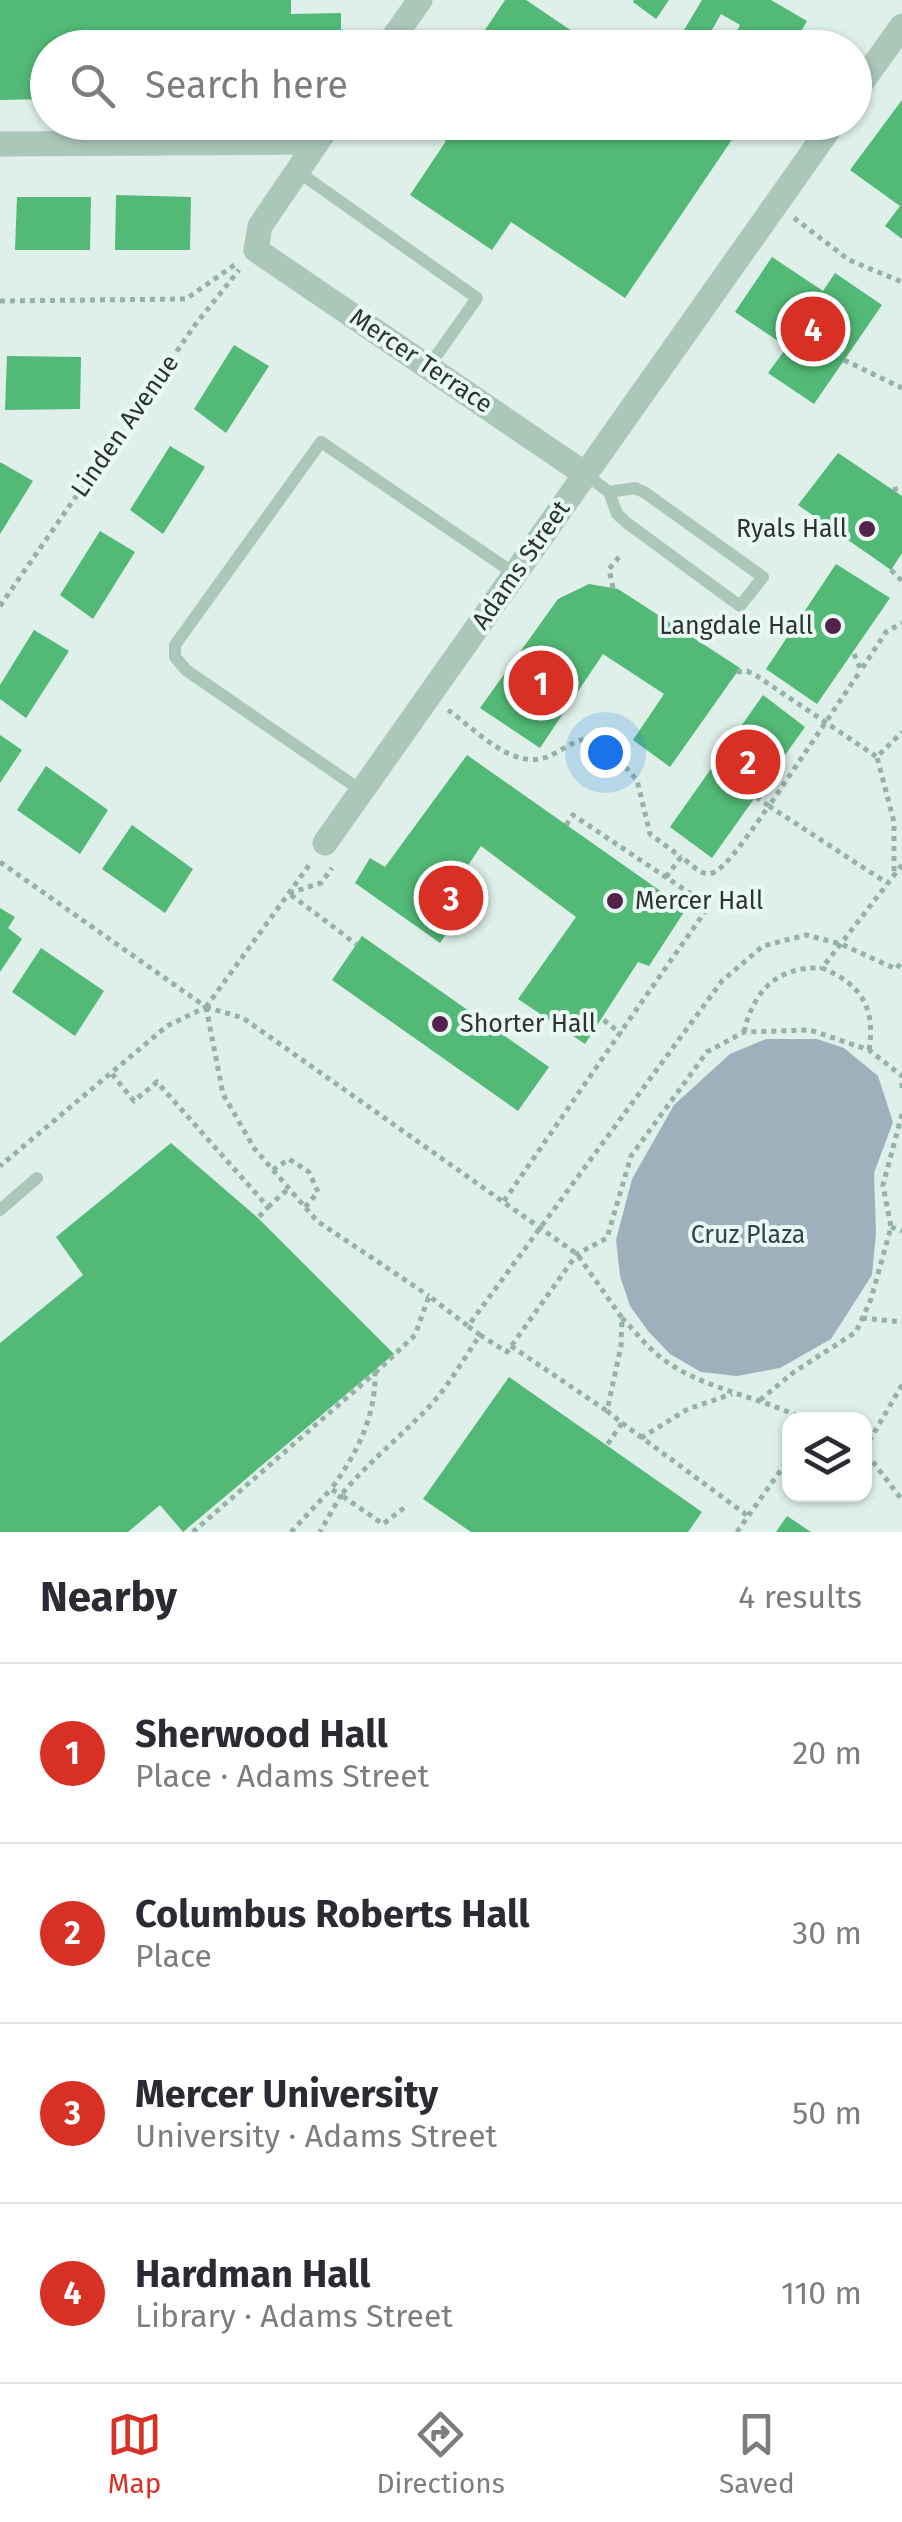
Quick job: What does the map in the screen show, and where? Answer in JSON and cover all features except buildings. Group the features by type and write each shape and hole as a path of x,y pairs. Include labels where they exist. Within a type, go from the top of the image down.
{"street":[{"path":"399,30 420,0"},
{"path":"872,68 902,26"},
{"path":"0,144 108,140"},
{"path":"256,250 260,226 318,140"},
{"name":"Adams Street","path":"325,842 821,140"},
{"name":"Mercer Terrace","path":"256,250 585,474"}],"lane":[{"path":"297,171 477,298 429,366"},
{"path":"362,791 186,670 175,657 175,645 320,442 515,574"},
{"path":"585,474 609,492 617,514 627,524 740,606 762,576 644,492 635,488 609,492"},
{"path":"0,1210 38,1178"}],"path":[{"path":"776,204 849,260 902,282"},
{"path":"0,301 186,298 256,250"},
{"name":"Linden Avenue","path":"0,606 195,325 256,250"},
{"path":"844,360 902,388"},
{"path":"893,490 902,486"},
{"path":"613,588 609,569 619,557"},
{"path":"890,570 902,581"},
{"path":"445,708 502,750 535,758 547,757 591,737 600,738 637,780 650,834 704,874 714,873 727,862 769,806 886,632 902,623"},
{"path":"854,654 861,670"},
{"path":"736,672 758,676 877,757 894,822 894,874"},
{"path":"877,757 902,732"},
{"path":"756,797 888,883"},
{"path":"504,1202 709,906 573,815 566,825"},
{"path":"0,1166 168,1026 206,1007 325,842"},
{"path":"666,877 680,857"},
{"path":"0,862 206,1007 242,1018 577,1254 622,1318 667,1363 734,1393 774,1403 790,1412"},
{"path":"822,968 902,865"},
{"path":"290,894 356,944"},
{"path":"468,1326 722,981 762,946 806,935 841,944 896,970 902,962"},
{"path":"744,1032 748,1013 773,978 792,970 822,968 853,984 864,996 871,1013 869,1050"},
{"path":"206,1007 223,1094 246,1134 317,1221 507,1352 577,1254 607,1238 630,1156 708,1052 744,1032 810,1030 869,1050 902,1076 902,1088"},
{"path":"602,1018 620,1033"},
{"path":"112,1074 134,1101 157,1082 268,1208"},
{"path":"760,1400 794,1372 856,1332 890,1227 883,1184 902,1114"},
{"path":"273,1170 290,1159 309,1172 318,1196 305,1207"},
{"path":"258,1218 289,1188"},
{"path":"890,1227 902,1231"},
{"path":"193,1532 415,1335 429,1296"},
{"path":"607,1411 621,1346 622,1318"},
{"path":"862,1318 902,1322"},
{"path":"320,1532 342,1495 388,1444 420,1417 448,1384 480,1335"},
{"path":"511,1346 607,1411 748,1516"},
{"path":"290,1532 331,1489 356,1450 372,1410 374,1374"},
{"path":"902,1385 864,1450 902,1500"},
{"path":"641,1438 688,1409 734,1393"},
{"path":"606,1445 622,1424"},
{"path":"737,1532 782,1467"},
{"path":"331,1489 383,1524 404,1508"}],"green space":[{"name":"Cruz Plaza","path":"766,1039 817,1039 844,1048 878,1076 893,1122 874,1173 876,1233 872,1275 831,1339 780,1368 737,1376 701,1372 670,1354 630,1306 620,1276 616,1240 632,1179 674,1105 730,1054"}],"place":[{"name":"Hardman Hall","path":"813,329"},
{"name":"Ryals Hall","path":"867,529"},
{"name":"Langdale Hall","path":"833,626"},
{"name":"Sherwood Hall","path":"541,683"},
{"name":"Columbus Roberts Hall","path":"748,762"},
{"name":"Mercer University","path":"451,898"},
{"name":"Mercer Hall","path":"615,901"},
{"name":"Shorter Hall","path":"440,1024"}]}
